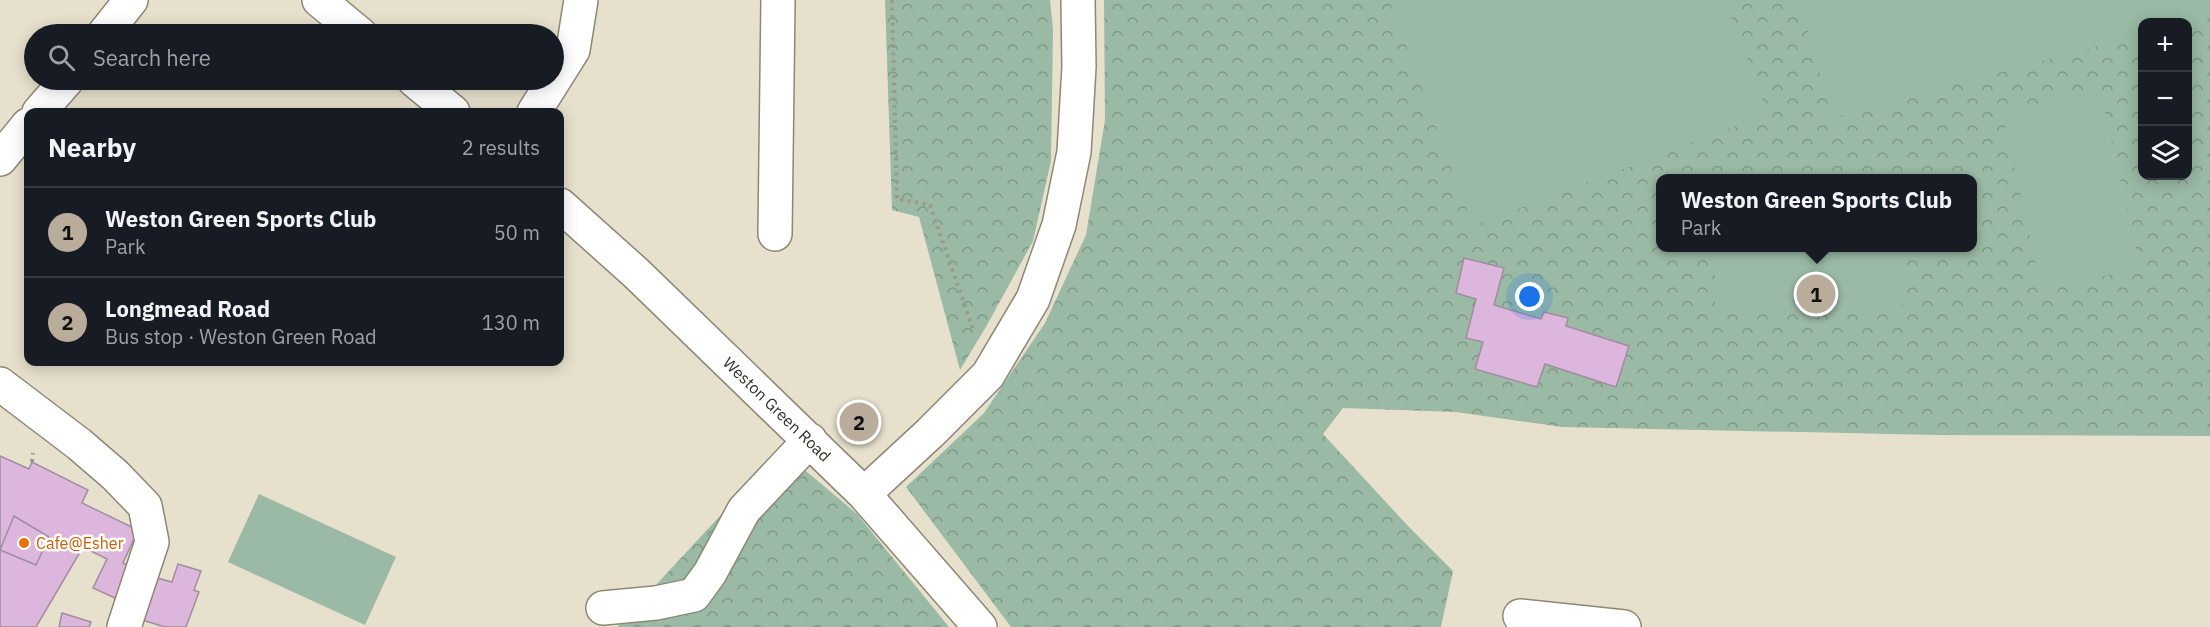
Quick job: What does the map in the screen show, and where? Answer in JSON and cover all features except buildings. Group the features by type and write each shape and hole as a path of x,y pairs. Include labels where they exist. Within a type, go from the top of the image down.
{"street":[{"path":"112,24 131,0"},
{"path":"319,0 348,24"},
{"path":"564,64 573,50 581,0"},
{"path":"775,234 778,0"},
{"path":"864,494 988,375 1033,299 1059,225 1074,152 1079,68 1078,0"},
{"path":"42,108 58,90"},
{"path":"426,90 448,108"},
{"path":"537,108 548,90"},
{"path":"0,159 24,130"},
{"name":"Weston Green Road","path":"564,209 636,273 864,494 980,627"},
{"path":"0,384 79,444 115,475 145,506 152,542 123,627"},
{"path":"603,608 656,603 694,596 710,573 744,510 810,440"},
{"path":"1520,616 1624,627"}],"path":[{"path":"892,0 897,199 930,205 988,375"}],"green space":[{"path":"885,0 1050,0 1053,29 1051,161 1033,241 960,370 919,217 892,210"},
{"path":"1104,0 2210,0 2210,436 1937,435 1562,427 1456,412 1343,408 1323,434 1453,571 1441,627 1011,627 906,487 984,413 1045,323 1086,235 1105,120"},
{"path":"1389,0 1725,0 1768,114 1473,226"},
{"path":"1800,0 2210,0 2210,16 2192,20 2192,18 2138,18 2138,35 1832,118"},
{"path":"2100,90 2140,268 2042,290 2002,112"},
{"path":"1715,252 1906,252 1906,305 1715,308"},
{"path":"781,450 857,514 949,627 617,627"},
{"path":"259,494 396,557 365,625 228,562"}],"place":[{"name":"Weston Green Sports Club","path":"1816,294"},
{"name":"Longmead Road","path":"859,422"},
{"name":"Cafe@Esher","path":"24,543"}]}
